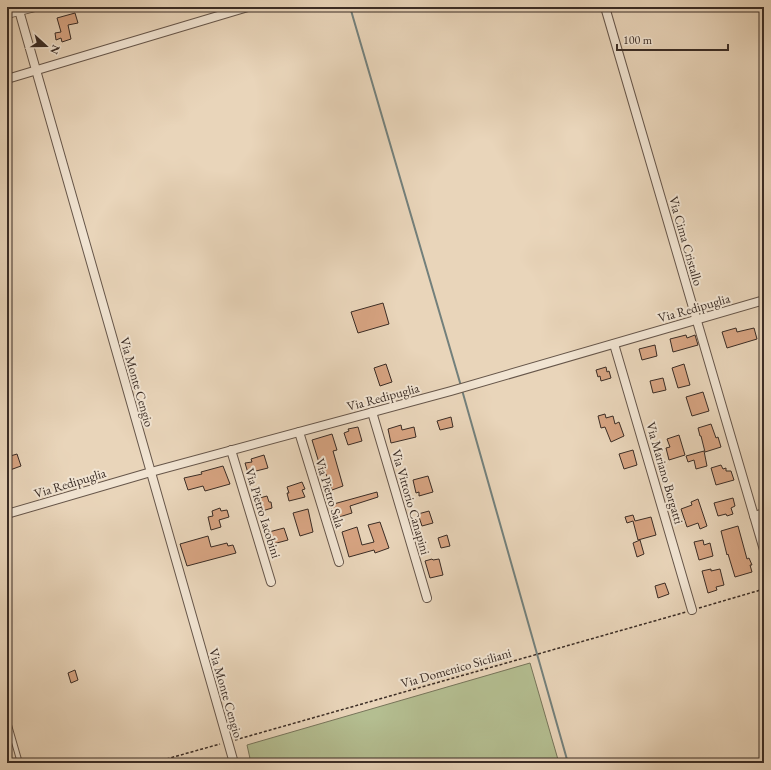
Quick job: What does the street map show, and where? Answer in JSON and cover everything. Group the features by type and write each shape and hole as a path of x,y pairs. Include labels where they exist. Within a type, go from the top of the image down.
{"street":[{"path":"7,14 18,9 35,7"},
{"path":"7,79 248,7"},
{"name":"Via Cima Cristallo","path":"605,7 764,550"},
{"name":"Via Monte Cengio","path":"18,9 234,763"},
{"name":"Via Redipuglia","path":"7,514 151,472 451,391 764,300"},
{"name":"Via Mariano Borgatti","path":"614,344 692,610"},
{"name":"Via Vittorio Canapini","path":"372,412 427,598"},
{"name":"Via Pietro Sala","path":"299,432 339,562"},
{"name":"Via Pietro Iacobini","path":"231,450 271,582"},
{"path":"754,516 764,513"}],"lane":[{"path":"7,718 20,763"}],"path":[{"name":"Via Domenico Siciliani","path":"152,763 764,589"}],"green space":[{"path":"530,663 559,763 251,763 247,745"}],"building":[{"path":"75,13 78,23 68,25 71,39 62,42 61,38 56,40 55,33 61,32 57,18"},
{"path":"383,303 389,324 358,333 351,312"},
{"path":"736,328 737,332 754,328 757,339 727,348 722,332"},
{"path":"686,335 687,338 695,335 698,345 673,352 670,339"},
{"path":"655,345 657,356 642,360 639,349"},
{"path":"386,364 392,382 380,386 374,368"},
{"path":"684,364 690,385 678,388 672,368"},
{"path":"606,367 611,378 601,381 596,370"},
{"path":"663,378 666,390 653,393 650,381"},
{"path":"703,392 709,411 692,416 686,397"},
{"path":"605,414 606,418 613,416 615,424 619,422 624,436 611,442 605,427 601,428 598,416"},
{"path":"451,417 453,427 440,430 437,421"},
{"path":"711,424 716,438 718,437 721,447 705,452 698,428"},
{"path":"401,425 402,430 414,427 416,437 391,443 388,429"},
{"path":"358,427 362,441 348,445 344,433 349,431 348,429"},
{"path":"332,434 337,450 333,451 343,486 332,490 326,474 321,476 318,466 320,466 312,440"},
{"path":"679,435 685,455 669,460 666,448 670,447 667,439"},
{"path":"633,450 637,465 624,469 619,454"},
{"path":"704,451 707,466 696,469 694,460 688,462 686,456"},
{"path":"17,454 21,466 10,470 7,457"},
{"path":"264,455 268,468 248,473 245,463 252,462 251,459"},
{"path":"721,465 723,469 726,468 726,471 731,471 734,480 716,485 711,468"},
{"path":"223,466 230,484 205,491 203,486 188,490 184,478 202,474 201,472"},
{"path":"428,476 433,492 419,496 419,492 416,493 413,480"},
{"path":"302,482 305,489 302,490 305,497 289,501 287,487"},
{"path":"377,492 378,497 350,506 352,513 336,518 335,512 333,512 330,505"},
{"path":"267,496 269,502 271,502 272,508 259,512 256,499"},
{"path":"733,498 735,506 731,508 733,514 718,516 714,503"},
{"path":"698,499 707,526 700,529 698,523 687,527 681,509 692,505 691,502"},
{"path":"220,508 221,511 227,510 229,517 219,520 221,527 211,530 208,517 213,516 212,511"},
{"path":"308,509 313,532 300,536 293,513"},
{"path":"429,511 433,523 422,526 418,514"},
{"path":"633,515 635,521 651,517 656,535 638,540 633,521 627,523 625,517"},
{"path":"380,522 389,548 375,553 374,550 349,557 342,532 357,527 362,545 374,542 368,525"},
{"path":"738,526 747,559 749,558 752,565 750,565 752,572 735,577 728,554 727,555 721,531"},
{"path":"284,528 288,540 273,544 269,532"},
{"path":"447,535 450,546 441,548 438,538"},
{"path":"208,536 211,547 227,543 228,546 233,545 236,553 187,566 180,544"},
{"path":"640,540 644,554 637,557 633,543"},
{"path":"703,540 704,545 710,543 713,556 699,560 694,542"},
{"path":"439,559 443,575 430,578 425,561"},
{"path":"711,569 711,571 720,569 724,585 716,587 717,590 708,593 702,571"},
{"path":"665,583 669,594 658,598 655,586"},
{"path":"75,670 78,680 71,683 68,673"}],"waterway":[{"path":"350,7 461,386"},
{"path":"462,390 568,763"}]}
